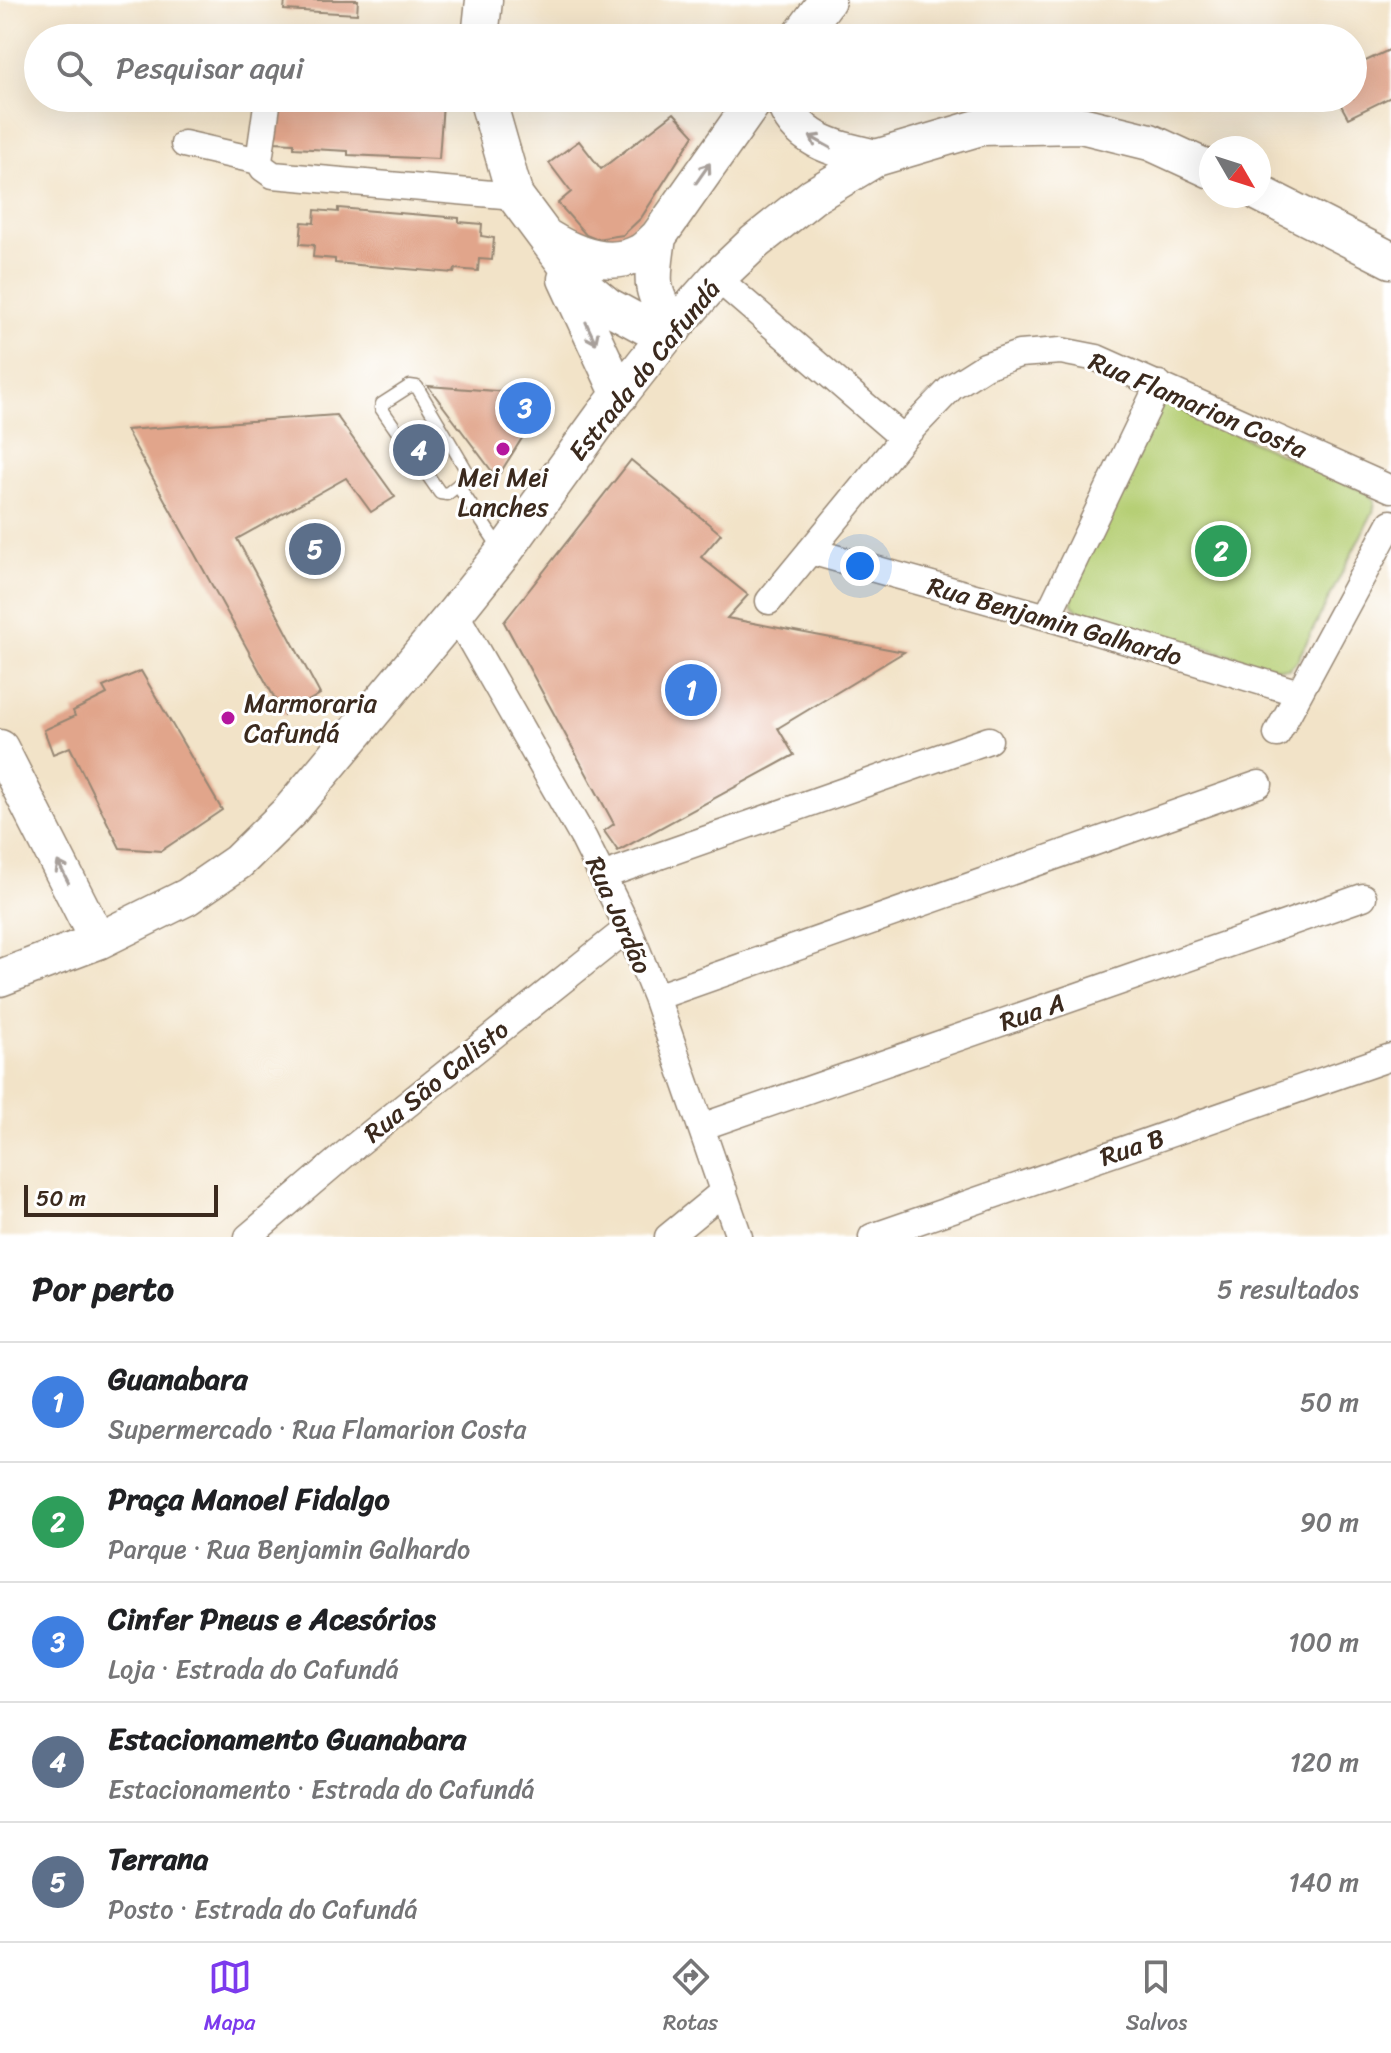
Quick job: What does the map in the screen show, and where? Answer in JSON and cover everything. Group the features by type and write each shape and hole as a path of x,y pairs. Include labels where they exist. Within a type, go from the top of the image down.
{"main road":[{"path":"481,24 484,0"},
{"path":"809,24 827,0"},
{"path":"491,112 515,196 579,282 608,306 670,333"},
{"path":"546,237 571,252 598,259 620,259 639,253 658,237 746,112"},
{"path":"788,112 804,132 829,148 876,158"},
{"name":"Estrada do Cafundá","path":"0,978 98,941 187,897 238,862 290,811 455,613 620,395 717,278 755,242 813,196 876,158 981,127 1081,125 1150,142 1199,164"},
{"path":"1271,199 1391,260"},
{"path":"546,237 620,395"},
{"path":"658,237 652,281 670,333"},
{"path":"0,748 98,941"}],"street":[{"path":"266,112 259,161 273,175 515,196"},
{"path":"184,144 259,161"},
{"path":"717,278 903,438"},
{"name":"Rua Flamarion Costa","path":"769,601 903,438 952,387 985,366 1019,354 1061,351 1097,358 1391,489"},
{"path":"1047,617 1159,384"},
{"path":"1277,734 1391,523"},
{"name":"Rua Benjamin Galhardo","path":"810,551 1047,617 1299,693"},
{"name":"Rua Jordão","path":"455,613 584,839 628,928 656,997 739,1237"},
{"path":"602,876 989,740"},
{"path":"656,997 1259,784"},
{"name":"Rua A","path":"701,1127 1363,897"},
{"name":"Rua São Calisto","path":"248,1237 350,1150 628,928"},
{"name":"Rua B","path":"872,1237 1391,1057"},
{"path":"668,1237 724,1191"}],"lane":[{"path":"410,386 417,387 468,473 468,477 458,486 447,494 440,493 381,408 382,404 410,386"},
{"path":"458,486 503,553"}],"green space":[{"path":"1164,402 1368,493 1375,501 1373,512 1297,661 1289,669 1082,614 1072,605 1070,589"}],"building":[{"path":"285,0 358,0 357,14 284,10"},
{"path":"1391,49 1391,97 1367,109 1367,60"},
{"path":"277,112 442,112 439,159 348,155 348,151 294,148 294,143 274,142"},
{"path":"1345,112 1360,112 1348,118"},
{"path":"674,113 694,135 641,218 623,235 596,239 586,235 558,203 571,192 549,163 579,141 601,169"},
{"path":"338,208 459,218 459,222 482,224 481,236 494,238 492,260 479,259 478,271 455,269 454,273 335,263 335,259 313,257 314,245 300,244 302,222 314,223 315,210 338,212"},
{"path":"428,386 537,394 529,427 497,478"},
{"path":"336,415 395,497 371,512 346,478 237,539 320,694 284,715 126,430"},
{"path":"631,460 721,534 701,557 748,595 727,618 904,652 778,728 794,755 618,851 604,831 614,824 504,622"},
{"path":"141,671 222,810 161,851 120,848 70,747 53,754 44,730 75,716 73,711 107,694 103,687"}],"place":[{"name":"Cinfer Pneus e Acesórios","path":"525,408"},
{"name":"Mei Mei Lanches","path":"503,449"},
{"name":"Estacionamento Guanabara","path":"419,450"},
{"name":"Terrana","path":"315,549"},
{"name":"Praça Manoel Fidalgo","path":"1221,551"},
{"name":"Guanabara","path":"691,690"},
{"name":"Marmoraria Cafundá","path":"228,718"}]}
